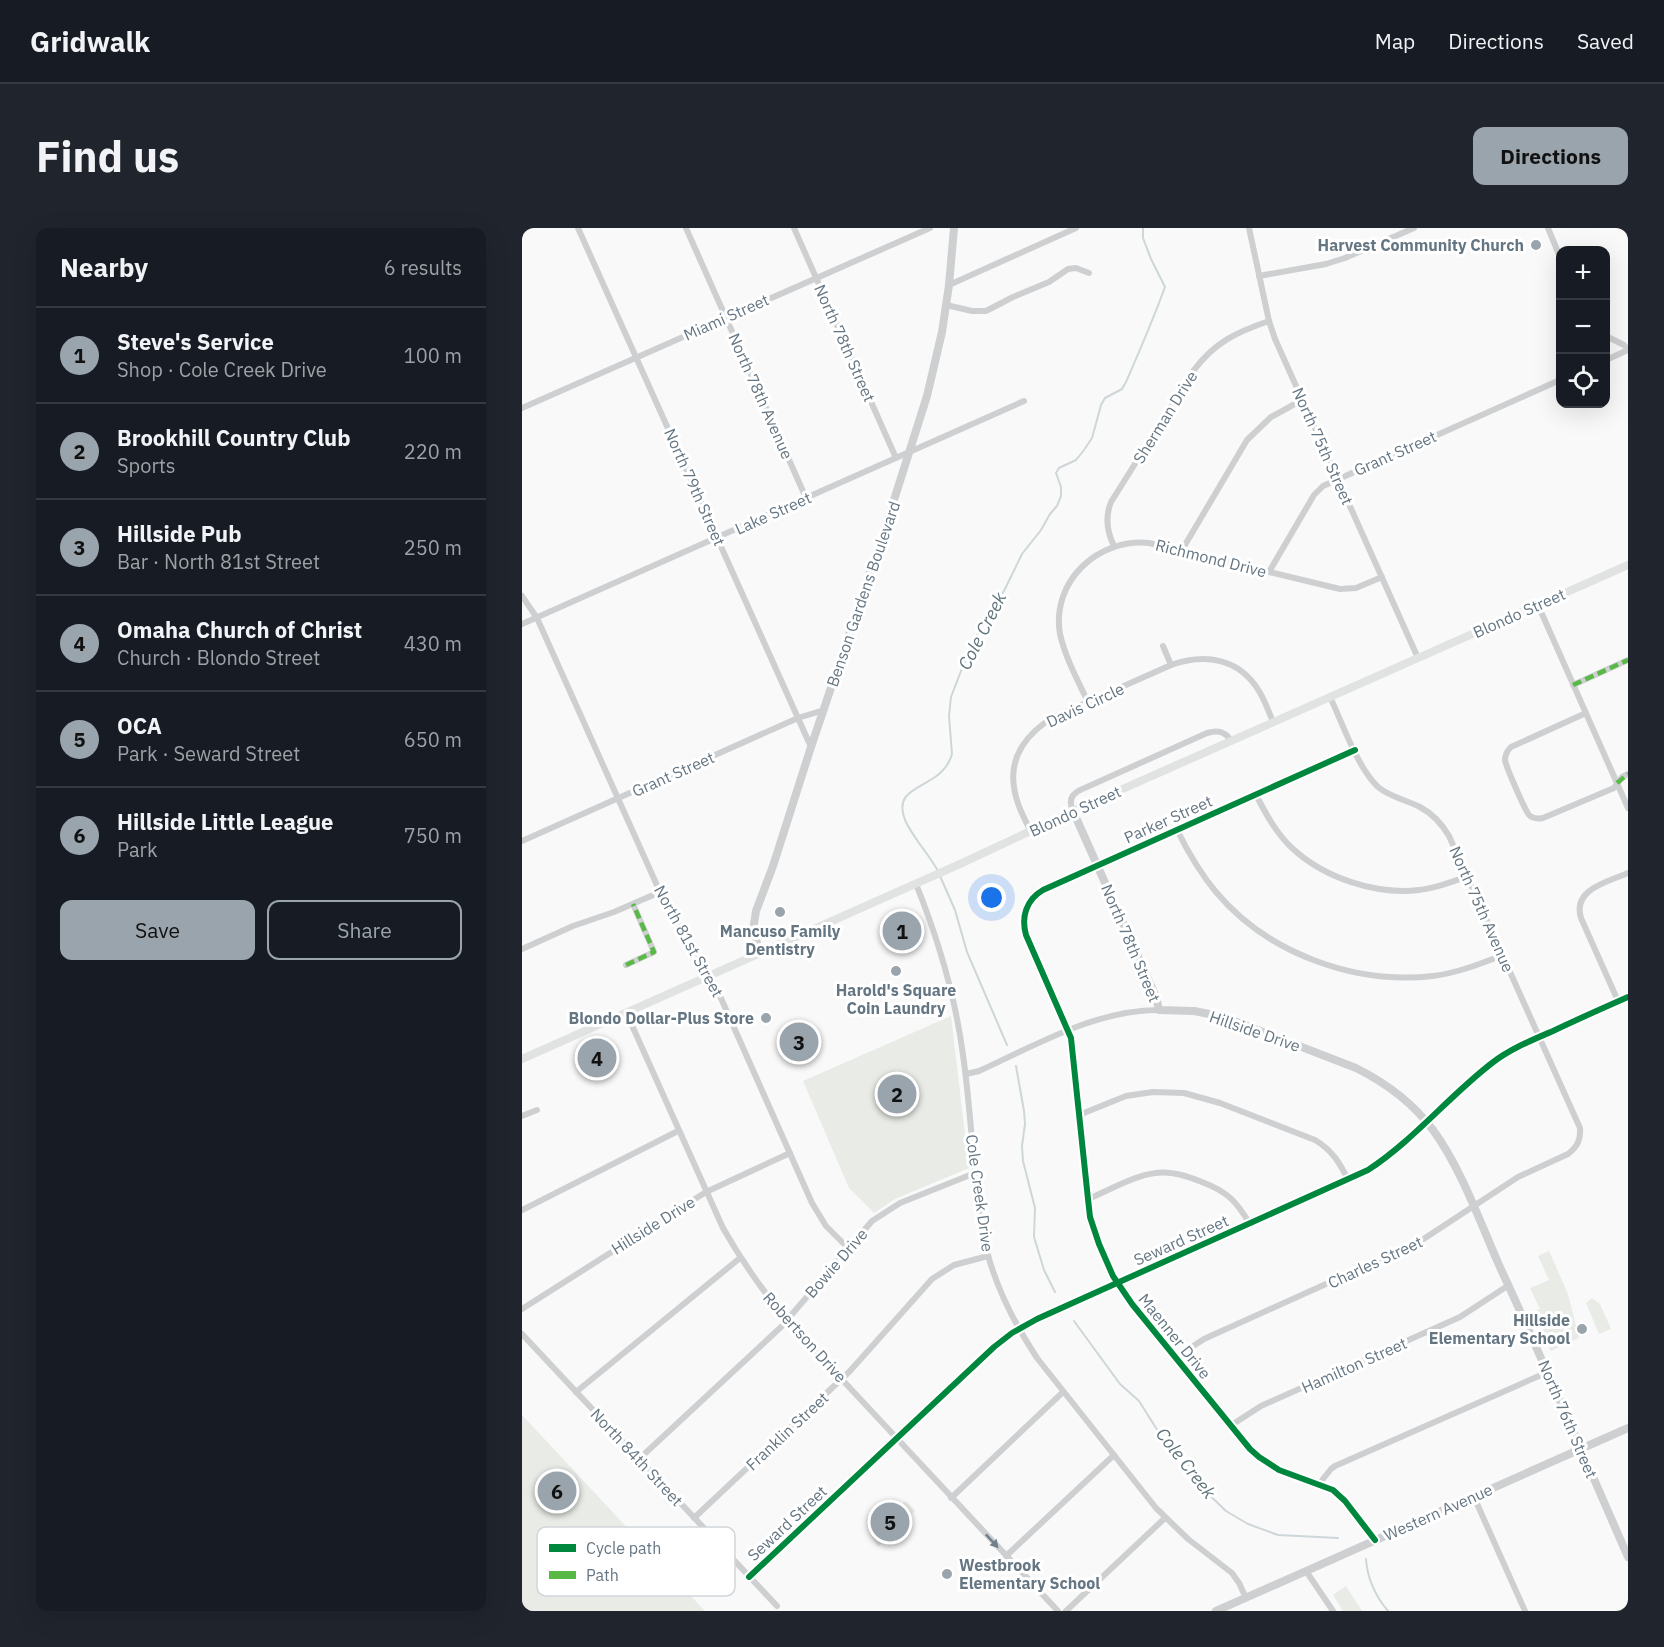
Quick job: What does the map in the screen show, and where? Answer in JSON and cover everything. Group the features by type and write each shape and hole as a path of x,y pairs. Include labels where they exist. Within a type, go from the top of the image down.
{"main road":[{"name":"Blondo Street","path":"522,1059 1628,564"}],"street":[{"name":"North 79th Street","path":"578,228 811,747"},
{"name":"North 78th Avenue","path":"686,228 806,498"},
{"name":"North 78th Street","path":"794,228 896,458"},
{"name":"Miami Street","path":"522,408 930,228"},
{"name":"Benson Gardens Boulevard","path":"760,953 753,934 753,921 910,452 937,355 949,285 954,228"},
{"path":"949,285 1076,228"},
{"name":"North 75th Street","path":"1249,228 1275,339 1418,658"},
{"path":"1259,276 1326,264 1414,228"},
{"path":"1548,228 1556,247"},
{"path":"946,305 972,311 986,311 1049,282 1068,269 1076,268 1089,273"},
{"name":"Sherman Drive","path":"1114,546 1107,522 1111,502 1194,370 1207,354 1224,340 1243,330 1269,321"},
{"path":"1610,338 1624,345 1628,350 1610,358"},
{"name":"Grant Street","path":"1269,572 1314,495 1323,486 1556,382"},
{"path":"1182,550 1247,440 1271,417 1302,400"},
{"name":"Lake Street","path":"522,624 1024,401"},
{"name":"Richmond Drive","path":"1088,702 1062,642 1059,624 1060,608 1066,588 1078,569 1095,555 1114,546 1141,542 1160,545 1340,590 1356,588 1382,577"},
{"name":"North 81st Street","path":"522,596 537,618 660,892 710,975 818,1214 830,1231 848,1248"},
{"path":"1538,605 1628,808"},
{"path":"1163,646 1171,665"},
{"name":"Davis Circle","path":"1031,832 1017,801 1014,787 1015,767 1022,747 1030,734 1042,724 1088,702 1171,665 1188,659 1203,658 1220,661 1245,674 1258,690 1273,722"},
{"path":"1573,684 1628,660"},
{"name":"North 75th Avenue","path":"1330,697 1365,771 1379,788 1420,808 1439,822 1449,836 1580,1128 1578,1144 1568,1154"},
{"name":"Grant Street","path":"522,841 798,718 824,710"},
{"path":"1586,713 1508,750 1506,764 1530,815 1543,818 1614,788 1628,774"},
{"path":"1073,811 1071,804 1073,796 1081,789 1207,733 1224,732 1231,741"},
{"name":"Parker Street","path":"1027,938 1024,915 1033,897 1043,890 1355,750"},
{"path":"1256,795 1272,824 1292,848 1316,865 1345,879 1377,889 1408,891 1436,887 1468,876"},
{"name":"North 78th Street","path":"1073,811 1160,1010"},
{"path":"1177,830 1203,876 1235,912 1272,940 1319,962 1365,974 1411,978 1457,971 1503,955"},
{"path":"1618,1001 1579,913 1580,902 1584,894 1628,873"},
{"name":"Cole Creek Drive","path":"916,884 936,934 957,1015 966,1074 981,1226 988,1256 1001,1293 1036,1358 1165,1518 1232,1573 1246,1598"},
{"path":"522,949 660,892"},
{"path":"626,965 654,952 633,904"},
{"name":"Maenner Drive","path":"1027,938 1072,1041 1090,1217 1113,1276 1132,1304 1250,1449 1270,1465 1290,1475 1320,1484 1340,1495 1375,1540"},
{"name":"Seward Street","path":"749,1577 994,1347 1019,1329 1348,1180 1383,1160 1493,1062 1511,1050 1628,997"},
{"name":"Hillside Drive","path":"966,1074 979,1071 1068,1030 1114,1015 1160,1010 1194,1011 1224,1017 1356,1068 1372,1076 1407,1101 1426,1122"},
{"name":"Robertson Drive","path":"626,1012 723,1228 760,1287 787,1320 1058,1611"},
{"path":"1079,1115 1114,1100 1137,1094 1170,1092 1196,1095 1315,1140 1335,1157 1348,1180"},
{"path":"522,1116 537,1110"},
{"name":"North 76th Street","path":"1426,1122 1450,1157 1548,1372 1628,1557"},
{"path":"522,1210 678,1131"},
{"name":"Hillside Drive","path":"522,1309 706,1192 790,1153"},
{"name":"Charles Street","path":"1175,1358 1204,1338 1419,1242 1518,1177 1568,1154"},
{"name":"Bowie Drive","path":"639,1459 787,1320 872,1221 891,1208 975,1173"},
{"path":"1088,1199 1151,1174 1172,1173 1214,1187 1227,1194 1235,1201 1250,1224"},
{"name":"Franklin Street","path":"694,1518 842,1379 932,1279 954,1265 988,1256"},
{"path":"576,1392 740,1258"},
{"name":"Hamilton Street","path":"1230,1426 1261,1406 1460,1317 1509,1285"},
{"name":"North 84th Street","path":"522,1334 702,1527"},
{"path":"1320,1484 1335,1466 1548,1372"},
{"path":"951,1498 1064,1392"},
{"name":"Western Avenue","path":"1216,1611 1628,1428"},
{"path":"1006,1556 1114,1455"},
{"path":"1473,1497 1525,1611"},
{"path":"1066,1611 1165,1518"},
{"name":"North 84th Street","path":"735,1562 777,1606"},
{"path":"1305,1571 1333,1611"}],"shaded area":[{"path":"951,1016 969,1168 895,1199 874,1213 849,1188 803,1081"},
{"path":"893,1082 904,1086 902,1092 912,1096 907,1107 898,1103 895,1108 884,1104"},
{"path":"1549,1251 1568,1294 1579,1338 1551,1351 1534,1312 1540,1309 1530,1288 1549,1280 1538,1256"},
{"path":"1592,1298 1600,1304 1611,1329 1599,1334 1586,1303"},
{"path":"522,1415 627,1527 537,1527 537,1596 691,1596 705,1611 522,1611"},
{"path":"906,1501 915,1511 878,1547 871,1535 876,1524"},
{"path":"1346,1586 1362,1611 1343,1611 1333,1595"}],"waterway":[{"name":"Cole Creek","path":"938,871 908,827 903,804 908,794 939,774 949,762 952,754 949,716 951,697 984,620 1004,591 1022,554 1057,506 1061,496 1061,487 1056,473 1059,468 1076,460 1092,438 1101,405 1105,398 1122,389 1146,335 1165,287 1143,238 1143,228"},
{"name":"Cole Creek","path":"940,876 955,910 967,952 1007,1045"},
{"name":"Cole Creek","path":"1016,1066 1025,1124 1022,1146 1023,1161 1035,1208 1034,1237 1044,1270 1055,1292"},
{"name":"Cole Creek","path":"1074,1321 1120,1384 1139,1401 1169,1446 1190,1467 1199,1485 1226,1511 1248,1524 1278,1535 1338,1538"},
{"name":"Cole Creek","path":"1366,1559 1373,1587 1388,1611"}],"marked path":[{"path":"1573,685 1628,660"},
{"path":"1617,783 1628,774"},
{"path":"626,965 654,952 633,904"}],"cycle path":[{"path":"1355,750 1043,890 1029,904 1024,922 1026,935 1071,1038 1090,1217 1113,1276 1132,1304 1250,1449 1279,1470 1333,1490 1345,1501 1375,1540"},
{"path":"749,1577 994,1347 1012,1333 1037,1319 1368,1170 1401,1145 1476,1076 1499,1058 1529,1041 1628,997"}],"place":[{"name":"Harvest Community Church","path":"1536,245"},
{"name":"Mancuso Family Dentistry","path":"780,912"},
{"name":"Steve's Service","path":"902,931"},
{"name":"Harold's Square Coin Laundry","path":"896,971"},
{"name":"Blondo Dollar-Plus Store","path":"766,1018"},
{"name":"Hillside Pub","path":"799,1042"},
{"name":"Omaha Church of Christ","path":"597,1058"},
{"name":"Brookhill Country Club","path":"897,1094"},
{"name":"Hillside Elementary School","path":"1582,1329"},
{"name":"Hillside Little League","path":"557,1491"},
{"name":"OCA","path":"890,1522"},
{"name":"Westbrook Elementary School","path":"947,1574"}]}
